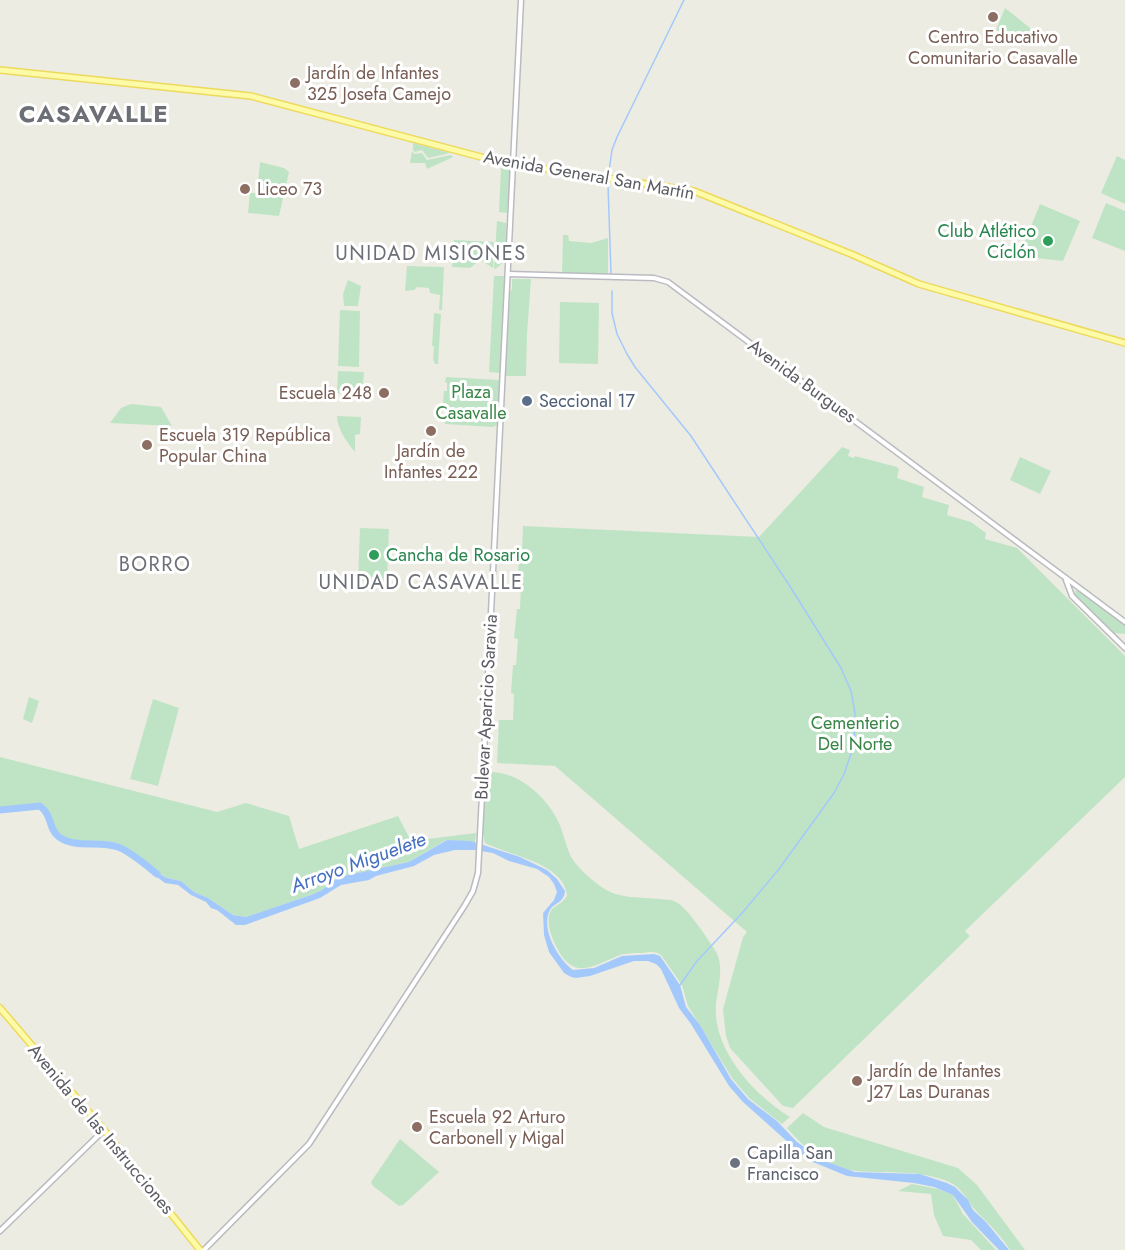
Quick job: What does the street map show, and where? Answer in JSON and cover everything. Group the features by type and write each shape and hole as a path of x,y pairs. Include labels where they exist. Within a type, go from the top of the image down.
{"main road":[{"name":"Avenida General San Martín","path":"0,70 251,96 513,164 694,191 931,288 1125,344"},
{"name":"Avenida de las Instrucciones","path":"0,1008 202,1250"}],"street":[{"name":"Bulevar Aparicio Saravia","path":"202,1250 309,1144 466,903 476,883 479,863 521,0"},
{"name":"Avenida Burgues","path":"508,274 654,278 668,282 1125,622"},
{"path":"1065,578 1076,600 1125,648"},
{"path":"1071,593 1074,589 1082,590"},
{"path":"1119,642 1124,638"},
{"path":"0,1231 104,1130"}],"green space":[{"path":"1005,8 1039,35 1041,41 1039,45 1034,46 996,30"},
{"path":"413,143 450,153 428,158 422,150 415,152 413,150"},
{"path":"412,151 414,154 422,153 427,160 451,155 453,157 427,169 425,163 410,163"},
{"path":"1117,156 1125,160 1125,204 1101,193"},
{"path":"260,162 284,168 289,172 279,216 248,213 250,193 257,193"},
{"path":"501,167 510,169 507,213 499,212"},
{"path":"1106,203 1125,211 1125,251 1092,238"},
{"name":"Club Atlético Cíclón","path":"1040,204 1080,221 1063,261 1019,256"},
{"path":"497,221 506,223 506,249 503,261 494,269"},
{"path":"563,235 568,235 569,241 591,243 608,238 608,274 562,273"},
{"path":"454,240 494,242 493,268 480,260 470,268 452,267"},
{"path":"407,266 444,267 442,310 439,310 440,295 430,293 429,288 417,287 414,290 405,291"},
{"path":"494,276 505,276 500,373 489,372"},
{"path":"512,279 531,279 526,376 505,376"},
{"path":"348,280 361,286 358,306 344,306 343,294"},
{"path":"560,302 599,303 598,364 559,363"},
{"path":"340,310 360,311 359,367 338,366"},
{"path":"434,313 441,314 438,364 435,364 433,359"},
{"path":"338,371 364,372 362,395 337,393"},
{"name":"Plaza Casavalle","path":"446,377 500,380 497,425 493,427 445,424 443,418 446,418 446,403 443,403 444,391 447,391"},
{"path":"131,404 161,407 172,426 110,423 121,408"},
{"path":"337,416 361,417 360,434 355,435 355,452 343,435"},
{"name":"Cementerio Del Norte","path":"842,447 850,450 848,456 897,467 899,469 897,478 924,487 922,497 949,505 947,515 971,522 986,533 985,539 1017,548 1125,656 1125,777 965,931 970,936 793,1108 783,1106 730,1048 726,1036 723,1009 743,937 747,932 555,766 497,763 499,720 513,720 514,694 511,693 518,639 514,638 517,609 520,609 521,582 518,581 523,526 759,537"},
{"path":"1020,457 1051,471 1040,494 1010,480"},
{"name":"Cancha de Rosario","path":"360,528 389,529 387,582 358,581"},
{"path":"1075,591 1079,591 1125,625 1125,634 1113,633 1075,595"},
{"path":"29,697 39,701 32,723 23,719"},
{"path":"153,699 179,708 158,786 130,779"},
{"path":"0,757 217,812 246,803 289,816 299,849 398,816 411,841 476,833 475,842 446,840 409,862 339,877 311,895 246,917 233,915 208,898 194,892 181,881 167,878 118,847 73,843 60,839 54,832 47,812 40,806 0,810"},
{"path":"487,772 509,775 538,794 558,821 573,860 603,888 623,896 673,900 691,916 715,950 720,963 716,1004 717,1021 728,1054 750,1083 776,1108 790,1117 782,1124 749,1098 732,1078 688,1006 682,985 661,955 652,952 620,955 585,968 570,965 564,958 553,939 549,928 549,917 553,908 567,896 564,885 557,875 546,868 485,843 483,832"},
{"path":"803,1113 824,1127 958,1168 977,1185 1025,1250 1010,1250 961,1191 949,1182 927,1175 857,1171 827,1162 801,1143 787,1128"},
{"path":"400,1139 439,1172 403,1205 399,1206 371,1182"},
{"path":"912,1184 938,1189 953,1195 963,1214 996,1250 981,1250 971,1240 943,1236 934,1215 931,1194 898,1191"}],"water":[{"path":"447,840 471,841 520,857 547,870 557,879 565,891 561,901 549,912 547,927 557,952 573,970 594,968 622,956 654,954 660,956 680,985 686,1007 700,1025 731,1079 748,1099 777,1121 797,1142 824,1161 855,1172 920,1174 955,1187 1009,1250 999,1250 972,1222 953,1195 934,1187 914,1183 847,1176 813,1162 800,1153 743,1102 729,1086 679,1008 661,969 656,964 648,961 634,961 590,976 576,978 564,973 549,952 544,935 543,913 554,900 557,892 549,877 537,869 509,861 493,853 455,850 434,855 414,866 369,880 341,885 320,898 245,925 236,925 206,902 191,895 178,885 165,883 151,869 167,878 181,881 194,892 208,898 233,915 246,917 311,895 339,877 409,862"}],"waterway":[{"path":"609,171 612,150 617,137 684,0"},
{"path":"608,185 611,274"},
{"path":"612,291 612,313 617,334 627,354 691,436 791,588 841,668 851,691 855,713 852,751 834,793 779,869 697,961 680,985"},
{"name":"Arroyo Miguelete","path":"0,810 40,806 47,814 53,830 65,841 118,847 133,855 157,874"}],"place":[{"name":"Centro Educativo Comunitario Casavalle","path":"993,17"},
{"name":"Jardín de Infantes 325 Josefa Camejo","path":"295,83"},
{"name":"Liceo 73","path":"245,189"},
{"name":"Club Atlético Cíclón","path":"1048,241"},
{"name":"Escuela 248","path":"384,393"},
{"name":"Seccional 17","path":"527,401"},
{"name":"Jardín de Infantes 222","path":"431,431"},
{"name":"Escuela 319 República Popular China","path":"147,445"},
{"name":"Cancha de Rosario","path":"374,555"},
{"name":"Jardín de Infantes J27 Las Duranas","path":"857,1081"},
{"name":"Escuela 92 Arturo Carbonell y Migal","path":"417,1127"},
{"name":"Capilla San Francisco","path":"735,1163"}],"district":[{"name":"CASAVALLE","path":"94,114"},
{"name":"UNIDAD MISIONES","path":"431,253"},
{"name":"BORRO","path":"155,564"},
{"name":"UNIDAD CASAVALLE","path":"421,582"}]}
